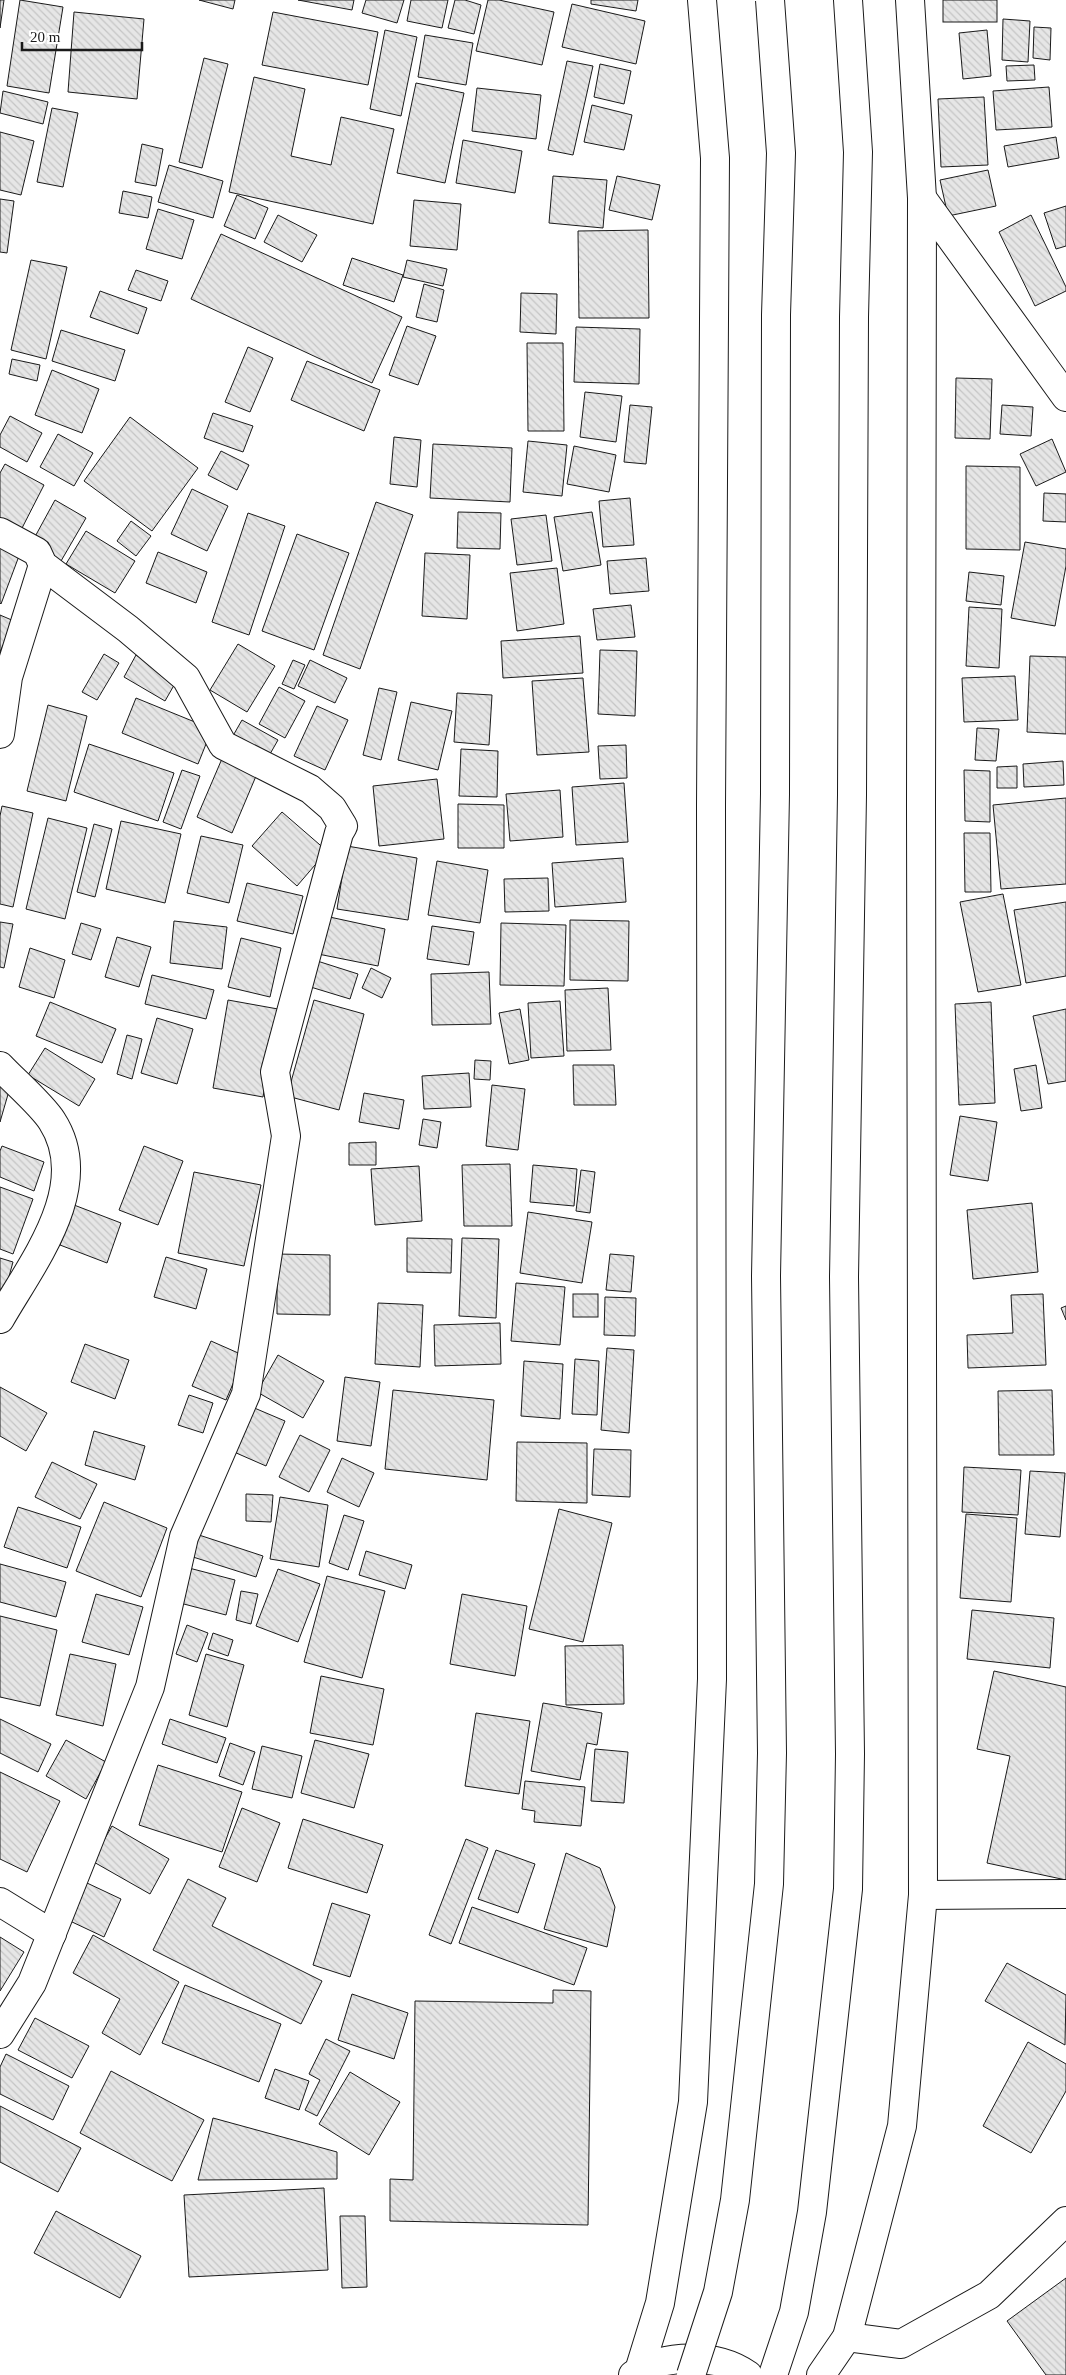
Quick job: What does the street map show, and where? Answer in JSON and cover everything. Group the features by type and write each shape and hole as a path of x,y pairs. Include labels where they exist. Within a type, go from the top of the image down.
{"main road":[{"path":"636,2373 660,2303 693,2102 712,1679 711,795 715,158 702,0"},
{"path":"691,2375 718,2292 735,2200 770,1884 772,1753 766,1276 774,804 776,315 780,153 770,0"},
{"path":"773,2375 794,2312 812,2212 848,1889 850,1754 844,1277 852,815 854,327 858,152 848,0"},
{"path":"821,2375 847,2337 902,2126 923,1895 922,198 910,0"},
{"path":"922,198 1066,397"},
{"path":"0,532 37,552 42,565 128,629 186,678 223,745 310,789 332,808 343,826 339,833 275,1072 286,1136 246,1394 184,1537 150,1687 32,1983 0,2034"},
{"path":"0,734 8,677 42,565"},
{"path":"0,1066 52,1121 66,1156 66,1186 58,1217 0,1319"},
{"path":"923,1895 1066,1894"},
{"path":"0,1902 52,1934"},
{"path":"847,2337 901,2344 990,2295 1066,2221"},
{"path":"636,2373 668,2360 705,2359 740,2369 748,2375"}],"building":[{"path":"0,0 4,0 0,28"},
{"path":"20,0 63,7 49,93 7,86"},
{"path":"199,0 235,0 233,9"},
{"path":"298,0 354,0 352,10"},
{"path":"366,0 404,0 397,23 362,13"},
{"path":"411,0 448,0 442,28 407,21"},
{"path":"455,0 465,0 481,5 474,34 448,28"},
{"path":"488,0 499,0 554,12 542,65 476,51"},
{"path":"591,0 638,0 636,11 591,4"},
{"path":"943,0 997,0 997,22 943,22"},
{"path":"572,4 645,21 636,64 562,47"},
{"path":"74,12 144,19 137,99 68,92"},
{"path":"273,12 378,32 368,85 262,65"},
{"path":"1003,19 1030,21 1028,62 1002,60"},
{"path":"1034,27 1051,28 1050,60 1033,58"},
{"path":"385,30 417,37 401,116 370,109"},
{"path":"987,30 991,76 963,79 959,33"},
{"path":"425,35 473,43 466,85 418,77"},
{"path":"204,58 228,64 202,168 179,162"},
{"path":"567,61 593,66 573,155 548,150"},
{"path":"600,64 631,71 624,104 594,97"},
{"path":"1034,65 1035,80 1007,81 1006,66"},
{"path":"254,77 305,89 291,156 331,165 341,117 394,129 373,224 229,192"},
{"path":"416,83 464,93 445,183 397,173"},
{"path":"1049,87 1052,127 996,130 993,91"},
{"path":"477,88 541,95 536,139 472,131"},
{"path":"3,91 48,102 43,124 0,113"},
{"path":"984,97 988,165 941,167 938,99"},
{"path":"592,105 632,115 624,150 584,142"},
{"path":"52,108 78,113 63,187 37,182"},
{"path":"0,132 34,141 21,195 0,190"},
{"path":"1056,137 1059,158 1008,167 1004,146"},
{"path":"463,140 522,151 515,193 456,183"},
{"path":"142,144 163,149 156,186 135,182"},
{"path":"169,165 223,181 213,218 158,202"},
{"path":"988,170 996,206 948,216 940,180"},
{"path":"553,176 607,180 603,228 549,223"},
{"path":"617,176 660,185 652,220 609,210"},
{"path":"123,191 152,197 148,218 119,213"},
{"path":"237,195 268,208 255,239 224,226"},
{"path":"0,199 14,201 7,253 0,252"},
{"path":"414,200 461,204 457,250 410,246"},
{"path":"1066,206 1066,246 1056,249 1044,213"},
{"path":"158,209 194,220 182,259 146,249"},
{"path":"278,215 317,235 302,262 264,242"},
{"path":"1031,215 1066,287 1066,291 1035,306 999,232"},
{"path":"648,230 649,318 579,318 578,231"},
{"path":"221,234 402,317 372,383 191,299"},
{"path":"352,258 403,275 394,302 343,285"},
{"path":"31,260 67,267 46,359 11,350"},
{"path":"407,260 447,269 443,286 403,277"},
{"path":"136,270 168,281 161,301 128,290"},
{"path":"424,284 444,290 437,322 416,317"},
{"path":"100,291 147,308 138,334 90,317"},
{"path":"521,293 557,294 556,334 520,332"},
{"path":"407,326 436,336 418,385 389,375"},
{"path":"576,327 640,329 639,384 574,382"},
{"path":"61,330 125,350 115,381 52,361"},
{"path":"527,343 563,343 564,431 528,431"},
{"path":"248,347 273,358 250,412 225,402"},
{"path":"12,359 40,365 37,381 9,374"},
{"path":"307,361 380,390 364,431 291,400"},
{"path":"52,370 99,389 82,433 35,415"},
{"path":"956,378 992,379 990,439 955,438"},
{"path":"585,392 622,396 616,442 580,437"},
{"path":"630,405 652,407 646,464 624,462"},
{"path":"1002,405 1033,407 1031,436 1000,434"},
{"path":"213,413 253,426 243,452 204,438"},
{"path":"10,416 42,433 27,462 0,447 0,435"},
{"path":"130,417 198,468 152,531 84,481"},
{"path":"58,434 93,453 74,486 40,467"},
{"path":"394,437 421,440 417,487 390,484"},
{"path":"1052,439 1066,472 1036,486 1020,454"},
{"path":"528,441 567,445 562,496 523,492"},
{"path":"433,444 512,448 510,502 430,498"},
{"path":"574,446 616,455 609,492 567,484"},
{"path":"221,451 249,465 237,490 208,475"},
{"path":"5,464 44,485 19,534 0,524 0,473"},
{"path":"966,466 1020,467 1020,550 966,549"},
{"path":"192,489 228,506 207,551 171,534"},
{"path":"1044,493 1066,494 1066,522 1043,521"},
{"path":"630,498 634,545 603,547 599,501"},
{"path":"55,500 86,518 61,561 31,544"},
{"path":"376,502 413,515 360,669 323,655"},
{"path":"458,512 501,513 500,549 457,548"},
{"path":"592,512 601,565 563,571 554,517"},
{"path":"248,513 285,526 249,635 212,622"},
{"path":"546,515 552,561 517,565 511,519"},
{"path":"131,521 151,536 136,556 117,541"},
{"path":"86,531 135,561 115,593 66,564"},
{"path":"297,534 349,553 314,650 262,631"},
{"path":"0,539 22,548 1,604 0,603"},
{"path":"1025,542 1066,549 1066,566 1055,626 1011,618"},
{"path":"158,552 207,572 196,603 146,583"},
{"path":"425,553 470,555 467,619 422,616"},
{"path":"646,558 649,591 610,594 607,561"},
{"path":"557,568 564,624 517,631 510,573"},
{"path":"969,572 1004,576 1001,605 966,601"},
{"path":"631,605 635,637 597,640 593,609"},
{"path":"969,607 1002,609 999,668 966,666"},
{"path":"0,615 14,621 0,652"},
{"path":"580,636 583,673 503,678 501,641"},
{"path":"238,644 275,666 247,712 210,690"},
{"path":"600,650 637,651 635,716 598,714"},
{"path":"104,654 119,663 97,700 82,692"},
{"path":"136,655 177,680 165,701 124,677"},
{"path":"1030,656 1066,657 1066,734 1027,732"},
{"path":"293,660 305,665 294,689 282,684"},
{"path":"310,660 347,678 335,703 298,686"},
{"path":"1015,676 1018,720 964,722 962,678"},
{"path":"583,678 589,752 537,755 532,681"},
{"path":"279,687 305,701 285,738 259,724"},
{"path":"379,688 397,692 381,760 363,755"},
{"path":"457,693 492,695 489,745 454,742"},
{"path":"136,698 212,729 198,764 122,733"},
{"path":"411,702 452,711 438,770 398,760"},
{"path":"48,705 87,716 66,801 27,791"},
{"path":"317,706 348,720 325,770 294,756"},
{"path":"242,720 278,740 266,761 230,741"},
{"path":"977,728 999,729 996,761 975,760"},
{"path":"89,744 174,773 158,821 74,792"},
{"path":"626,745 627,778 600,779 598,746"},
{"path":"461,749 498,751 497,797 459,796"},
{"path":"224,754 259,769 232,833 197,817"},
{"path":"1063,761 1064,785 1024,787 1023,764"},
{"path":"1017,766 1017,788 997,788 997,767"},
{"path":"182,770 200,776 181,829 163,822"},
{"path":"964,770 990,771 990,822 965,821"},
{"path":"437,779 444,839 379,846 373,786"},
{"path":"624,783 628,842 576,845 572,787"},
{"path":"560,790 563,837 510,841 506,794"},
{"path":"1066,798 1066,884 1001,889 993,805"},
{"path":"458,804 504,805 504,848 458,848"},
{"path":"2,806 33,813 13,907 0,904 0,816"},
{"path":"282,812 327,851 297,886 252,846"},
{"path":"48,818 87,828 65,919 26,909"},
{"path":"121,821 181,834 165,903 106,889"},
{"path":"94,824 112,829 95,897 77,892"},
{"path":"964,833 990,833 991,892 965,892"},
{"path":"201,836 243,845 229,903 187,893"},
{"path":"347,846 417,858 408,920 337,909"},
{"path":"623,858 626,902 555,907 552,863"},
{"path":"437,861 488,870 480,923 428,915"},
{"path":"548,878 549,911 505,912 504,879"},
{"path":"247,883 303,896 293,934 237,921"},
{"path":"1003,894 1021,985 978,992 960,902"},
{"path":"1066,902 1066,976 1026,983 1014,910"},
{"path":"325,916 385,929 378,966 318,954"},
{"path":"570,920 629,921 628,981 570,980"},
{"path":"174,921 227,927 222,969 170,963"},
{"path":"0,922 13,924 4,968 0,967"},
{"path":"81,923 101,929 91,960 72,954"},
{"path":"501,923 566,925 564,986 500,985"},
{"path":"432,926 474,932 469,965 427,959"},
{"path":"117,937 151,947 139,987 105,977"},
{"path":"241,938 281,948 270,997 228,987"},
{"path":"30,948 65,960 54,998 19,987"},
{"path":"311,959 358,974 350,999 304,985"},
{"path":"371,968 391,978 382,998 362,988"},
{"path":"489,972 491,1024 432,1025 431,974"},
{"path":"152,975 214,990 206,1019 145,1004"},
{"path":"608,988 611,1050 567,1051 565,990"},
{"path":"228,1000 278,1009 263,1097 213,1088"},
{"path":"314,1000 364,1014 339,1110 287,1096"},
{"path":"560,1001 564,1056 531,1058 528,1003"},
{"path":"50,1002 116,1029 102,1063 36,1036"},
{"path":"991,1002 995,1103 959,1105 955,1004"},
{"path":"520,1009 529,1060 509,1064 499,1013"},
{"path":"1066,1009 1066,1081 1048,1084 1033,1016"},
{"path":"157,1018 193,1029 177,1084 141,1073"},
{"path":"127,1035 142,1039 132,1079 117,1074"},
{"path":"45,1048 95,1079 79,1106 28,1075"},
{"path":"475,1060 491,1061 490,1080 474,1079"},
{"path":"573,1065 614,1065 616,1105 574,1105"},
{"path":"1036,1065 1042,1108 1021,1111 1014,1069"},
{"path":"469,1073 471,1107 424,1109 422,1076"},
{"path":"0,1081 11,1084 0,1122"},
{"path":"492,1085 525,1089 518,1150 486,1146"},
{"path":"364,1093 404,1100 399,1129 359,1122"},
{"path":"960,1116 997,1122 988,1181 950,1175"},
{"path":"423,1119 441,1122 437,1148 419,1145"},
{"path":"376,1142 376,1165 349,1165 349,1143"},
{"path":"2,1146 44,1162 34,1191 0,1177 0,1151"},
{"path":"144,1146 183,1161 158,1225 119,1210"},
{"path":"510,1164 512,1226 464,1226 462,1165"},
{"path":"533,1165 577,1169 574,1206 530,1202"},
{"path":"419,1166 422,1221 375,1225 371,1169"},
{"path":"581,1170 595,1172 590,1213 576,1211"},
{"path":"194,1172 261,1185 244,1266 178,1253"},
{"path":"0,1187 33,1199 13,1254 0,1249"},
{"path":"1032,1203 1038,1272 973,1279 967,1210"},
{"path":"74,1205 121,1223 107,1263 60,1245"},
{"path":"528,1212 592,1222 582,1283 520,1273"},
{"path":"407,1238 452,1239 451,1273 407,1272"},
{"path":"462,1238 499,1239 496,1318 459,1316"},
{"path":"277,1254 330,1255 330,1315 277,1314"},
{"path":"610,1254 634,1256 631,1292 606,1290"},
{"path":"166,1257 207,1269 196,1309 154,1297"},
{"path":"0,1258 13,1262 5,1291 0,1289"},
{"path":"516,1283 565,1287 560,1345 511,1341"},
{"path":"573,1294 598,1294 598,1317 573,1317"},
{"path":"1043,1294 1046,1365 968,1368 967,1335 1013,1333 1011,1295"},
{"path":"605,1297 636,1298 635,1336 604,1335"},
{"path":"378,1303 423,1305 420,1367 375,1364"},
{"path":"1066,1306 1066,1320 1061,1308"},
{"path":"500,1323 501,1364 435,1366 434,1325"},
{"path":"211,1341 245,1356 226,1400 192,1386"},
{"path":"85,1344 129,1360 115,1399 71,1382"},
{"path":"607,1348 634,1350 629,1433 601,1430"},
{"path":"278,1355 324,1381 303,1418 257,1392"},
{"path":"575,1359 599,1361 597,1415 572,1414"},
{"path":"524,1361 563,1364 560,1419 521,1416"},
{"path":"345,1377 380,1382 371,1446 337,1441"},
{"path":"0,1387 47,1413 26,1451 0,1436"},
{"path":"393,1390 494,1400 487,1480 385,1469"},
{"path":"1052,1390 1054,1455 999,1455 998,1391"},
{"path":"189,1395 213,1403 203,1433 178,1425"},
{"path":"252,1407 285,1421 266,1466 234,1452"},
{"path":"94,1431 145,1446 135,1480 85,1465"},
{"path":"300,1435 330,1450 309,1492 279,1477"},
{"path":"517,1442 587,1443 587,1503 516,1501"},
{"path":"594,1449 631,1450 630,1497 592,1495"},
{"path":"342,1458 374,1473 359,1507 327,1492"},
{"path":"52,1462 97,1484 80,1519 35,1497"},
{"path":"964,1467 1021,1470 1018,1515 962,1512"},
{"path":"1030,1471 1065,1473 1060,1537 1025,1534"},
{"path":"246,1494 273,1495 271,1522 246,1521"},
{"path":"280,1497 328,1505 319,1567 270,1559"},
{"path":"104,1502 167,1528 141,1597 76,1571"},
{"path":"18,1507 81,1527 67,1568 4,1547"},
{"path":"559,1509 612,1523 583,1642 529,1629"},
{"path":"966,1514 1017,1518 1011,1602 960,1598"},
{"path":"344,1515 364,1521 348,1570 329,1563"},
{"path":"199,1535 263,1556 256,1577 193,1557"},
{"path":"366,1551 412,1565 405,1589 359,1575"},
{"path":"0,1564 66,1582 56,1617 0,1602"},
{"path":"189,1568 235,1580 226,1615 180,1603"},
{"path":"278,1569 320,1584 298,1642 256,1626"},
{"path":"327,1576 385,1591 362,1678 304,1662"},
{"path":"241,1591 258,1594 251,1624 236,1620"},
{"path":"96,1594 143,1607 129,1655 82,1642"},
{"path":"462,1594 527,1606 515,1676 450,1664"},
{"path":"972,1610 1054,1618 1050,1668 967,1659"},
{"path":"0,1616 57,1630 40,1706 0,1697"},
{"path":"187,1625 208,1633 197,1662 176,1654"},
{"path":"213,1633 233,1640 228,1656 208,1649"},
{"path":"623,1645 624,1704 566,1705 565,1646"},
{"path":"70,1654 116,1664 103,1726 56,1715"},
{"path":"206,1654 244,1665 227,1727 189,1715"},
{"path":"994,1671 1066,1687 1066,1880 987,1863 1010,1756 977,1749"},
{"path":"321,1676 384,1689 373,1745 310,1733"},
{"path":"543,1703 602,1713 597,1745 587,1743 580,1780 531,1771"},
{"path":"476,1713 530,1721 519,1794 465,1786"},
{"path":"0,1719 51,1744 38,1772 0,1753"},
{"path":"170,1719 226,1738 217,1763 162,1744"},
{"path":"66,1740 106,1762 86,1799 46,1776"},
{"path":"315,1740 369,1754 354,1808 301,1793"},
{"path":"230,1743 255,1752 243,1785 219,1776"},
{"path":"262,1746 302,1756 292,1798 252,1789"},
{"path":"595,1749 628,1752 624,1803 591,1801"},
{"path":"158,1765 242,1792 222,1852 139,1825"},
{"path":"0,1772 60,1801 27,1872 0,1859"},
{"path":"525,1781 585,1787 581,1826 534,1822 535,1811 522,1809"},
{"path":"242,1808 280,1823 257,1882 219,1867"},
{"path":"303,1819 383,1845 367,1893 288,1868"},
{"path":"112,1826 169,1859 150,1894 92,1861"},
{"path":"466,1839 488,1848 451,1944 429,1935"},
{"path":"496,1850 535,1864 518,1913 478,1899"},
{"path":"566,1853 600,1868 615,1907 607,1947 544,1929"},
{"path":"188,1879 226,1898 212,1926 322,1981 301,2024 153,1950"},
{"path":"87,1883 121,1899 104,1937 70,1921"},
{"path":"332,1903 370,1915 350,1977 313,1965"},
{"path":"472,1907 587,1948 574,1985 459,1943"},
{"path":"93,1935 179,1982 140,2055 102,2033 120,1999 73,1973"},
{"path":"0,1937 24,1952 0,1991"},
{"path":"1007,1963 1066,1995 1065,2045 985,2001"},
{"path":"185,1985 281,2024 259,2082 162,2043"},
{"path":"553,1990 591,1991 588,2225 390,2221 390,2179 413,2180 415,2001 553,2003"},
{"path":"352,1994 408,2013 394,2059 338,2040"},
{"path":"35,2018 89,2046 72,2078 18,2050"},
{"path":"326,2039 350,2051 317,2116 305,2110 320,2080 309,2074"},
{"path":"1028,2042 1066,2064 1066,2091 1031,2153 983,2126"},
{"path":"6,2054 69,2086 53,2120 0,2094 0,2067"},
{"path":"275,2069 309,2081 299,2110 265,2098"},
{"path":"111,2071 204,2120 172,2181 80,2133"},
{"path":"350,2072 400,2102 369,2155 319,2124"},
{"path":"0,2106 81,2148 58,2192 0,2162"},
{"path":"213,2118 337,2152 337,2179 198,2180"},
{"path":"324,2188 328,2270 189,2277 184,2195"},
{"path":"56,2211 141,2256 120,2298 34,2253"},
{"path":"340,2216 365,2216 367,2287 342,2288"},
{"path":"1066,2278 1066,2375 1046,2375 1007,2321"}]}
